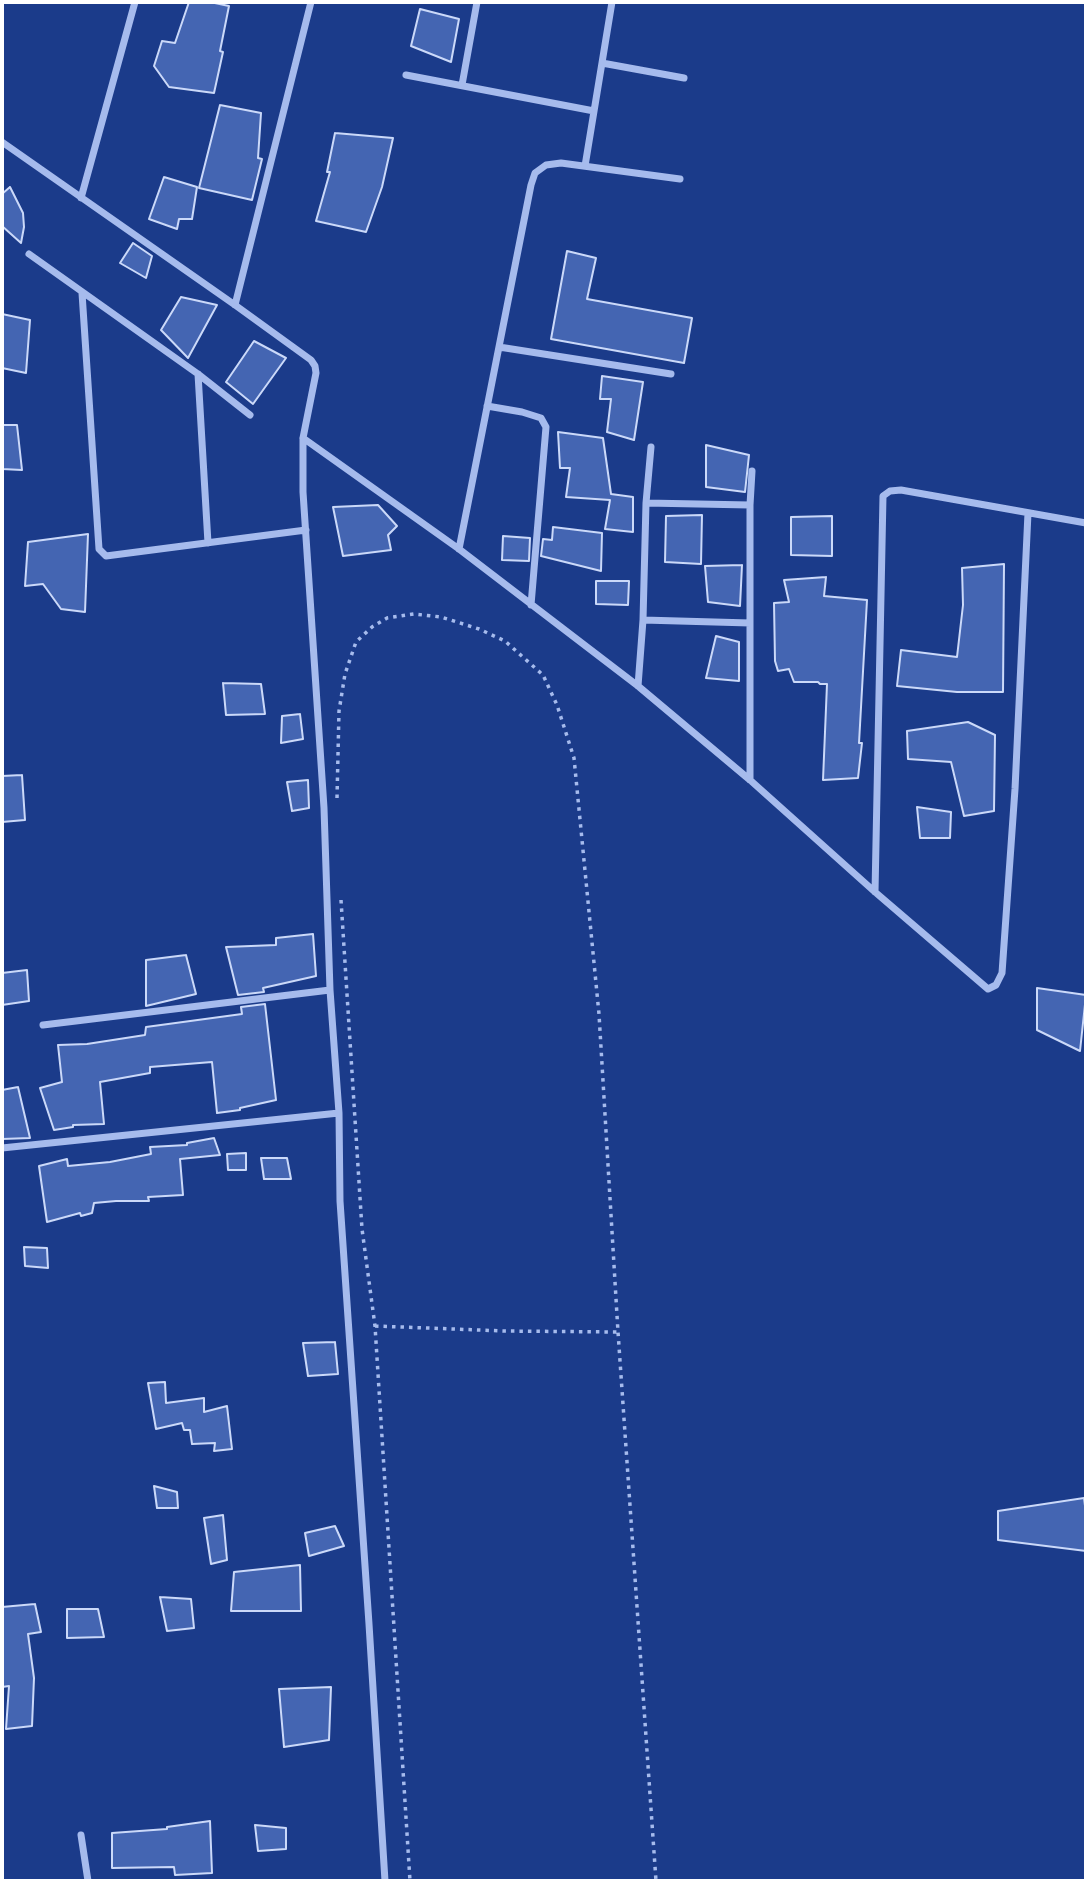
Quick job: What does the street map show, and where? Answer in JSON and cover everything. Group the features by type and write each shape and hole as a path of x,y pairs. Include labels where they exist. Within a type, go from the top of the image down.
{"street":[{"path":"80,198 135,2"},
{"path":"235,305 311,2"},
{"path":"462,85 477,2"},
{"path":"585,166 612,2"},
{"path":"602,62 684,78"},
{"path":"406,75 594,111"},
{"path":"2,142 235,305 311,360 315,366 316,373 303,438 303,492 324,808 330,990 339,1112 340,1201 385,1881"},
{"path":"459,549 535,173 546,165 561,163 680,179"},
{"path":"29,254 198,374 250,415"},
{"path":"82,293 99,549 106,556 306,530"},
{"path":"499,347 671,374"},
{"path":"198,374 208,543"},
{"path":"487,406 541,418 546,427 531,605"},
{"path":"303,438 459,549 638,686 750,780 874,892 988,989 996,985 1002,973 1014,803 1028,513"},
{"path":"638,686 651,447"},
{"path":"750,780 752,471"},
{"path":"874,892 883,496 890,491 901,490 1086,523"},
{"path":"646,503 750,505"},
{"path":"643,620 750,623"},
{"path":"43,1025 330,990"},
{"path":"2,1148 339,1112"},
{"path":"81,1835 88,1881"}],"path":[{"path":"337,805 339,710 345,674 356,642 372,627 387,618 414,614 441,617 479,629 505,641 543,676 557,705 574,758 599,1014 656,1881"},
{"path":"341,900 362,1229 375,1326 410,1881"},
{"path":"375,1326 618,1332"}],"building":[{"path":"189,2 229,6 214,93 169,87 154,66 162,41 175,43"},
{"path":"420,9 459,19 451,62 411,46"},
{"path":"220,105 261,113 258,158 262,159 252,200 199,188"},
{"path":"335,133 393,138 382,187 366,232 316,221 330,172 327,172"},
{"path":"164,177 197,187 192,219 179,219 177,229 149,219"},
{"path":"10,187 23,213 21,243 2,226 2,194"},
{"path":"133,243 152,256 146,278 120,263"},
{"path":"567,251 596,258 587,299 692,318 684,363 551,339"},
{"path":"181,297 217,305 188,358 161,330"},
{"path":"2,314 30,320 26,373 2,368"},
{"path":"254,341 286,358 253,404 226,382"},
{"path":"602,376 643,382 634,440 607,432 611,399 600,399"},
{"path":"2,425 17,425 22,470 2,469"},
{"path":"558,432 603,438 611,494 633,497 633,532 605,529 610,500 566,497 570,468 560,468"},
{"path":"706,445 749,455 745,492 706,487"},
{"path":"378,505 397,526 388,535 391,550 343,556 333,507"},
{"path":"702,515 701,564 665,562 666,516"},
{"path":"832,516 832,556 791,555 791,517"},
{"path":"553,527 602,533 601,571 541,556 543,539 552,540"},
{"path":"88,534 85,612 61,609 43,584 25,586 28,542"},
{"path":"503,536 530,538 529,561 502,560"},
{"path":"1004,564 1003,692 957,692 897,686 901,650 957,657 963,605 962,568"},
{"path":"742,565 740,606 708,602 705,566"},
{"path":"826,577 824,596 867,600 859,743 862,743 858,778 823,780 827,684 794,682 789,669 778,671 775,661 774,603 789,602 784,580"},
{"path":"596,581 629,581 628,605 596,604"},
{"path":"716,636 739,642 739,681 706,678"},
{"path":"223,683 261,684 265,714 226,715"},
{"path":"300,714 303,739 281,743 282,716"},
{"path":"968,722 995,735 994,811 964,816 951,762 908,759 907,731"},
{"path":"22,775 25,820 2,822 2,776"},
{"path":"308,780 309,808 292,811 287,782"},
{"path":"917,807 951,812 950,838 920,838"},
{"path":"313,934 316,976 263,988 264,992 238,995 226,947 276,945 276,938"},
{"path":"186,955 196,994 146,1006 146,960"},
{"path":"27,970 29,1001 2,1005 2,973"},
{"path":"1037,988 1086,995 1080,1051 1037,1030"},
{"path":"265,1004 276,1100 217,1113 212,1062 150,1067 150,1073 100,1082 104,1124 73,1125 54,1130 40,1088 62,1082 58,1045 87,1044 145,1035 146,1027 242,1014 241,1007"},
{"path":"18,1087 30,1138 2,1139 2,1090"},
{"path":"214,1138 220,1155 180,1159 183,1195 148,1197 149,1201 94,1203 92,1213 81,1216 80,1213 47,1222 39,1166 67,1159 68,1166 110,1162 151,1154 150,1147 187,1145"},
{"path":"246,1153 246,1170 228,1170 227,1154"},
{"path":"261,1158 287,1158 291,1179 264,1179"},
{"path":"24,1247 47,1248 48,1268 25,1266"},
{"path":"335,1342 338,1374 308,1376 303,1343"},
{"path":"165,1382 166,1403 204,1398 204,1412 227,1406 232,1449 214,1451 215,1443 192,1444 190,1430 184,1430 182,1423 156,1429 148,1383"},
{"path":"154,1486 177,1492 178,1508 157,1508"},
{"path":"1084,1498 1086,1551 998,1540 998,1511"},
{"path":"223,1515 227,1560 211,1564 204,1518"},
{"path":"335,1526 344,1546 309,1556 305,1533"},
{"path":"300,1565 301,1611 231,1611 234,1572"},
{"path":"160,1597 191,1599 194,1628 167,1631"},
{"path":"35,1604 41,1632 28,1634 34,1678 32,1726 6,1729 9,1686 2,1687 2,1607"},
{"path":"67,1609 98,1609 104,1637 67,1638"},
{"path":"331,1687 329,1740 284,1747 279,1689"},
{"path":"210,1821 212,1873 175,1875 174,1867 112,1868 112,1833 167,1829"},
{"path":"255,1825 286,1828 286,1849 258,1851"}]}
